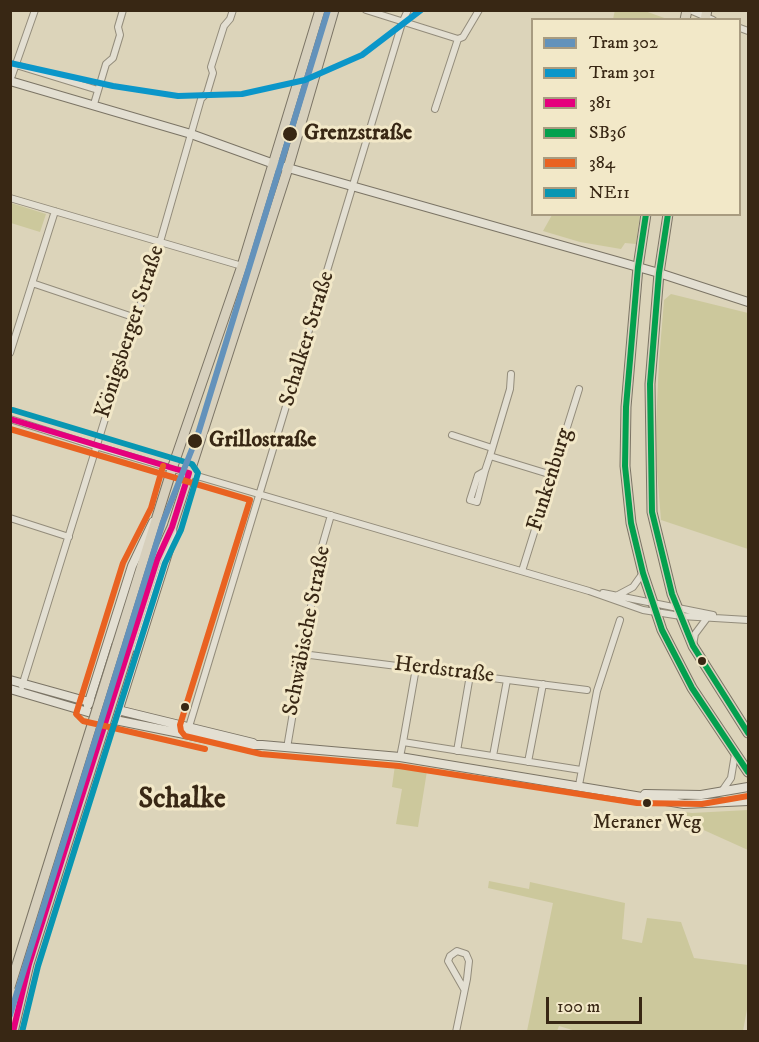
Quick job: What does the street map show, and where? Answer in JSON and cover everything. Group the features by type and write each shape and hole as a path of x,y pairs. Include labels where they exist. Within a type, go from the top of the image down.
{"main road":[{"path":"10,987 172,469 242,266 320,10"},
{"path":"13,1032 29,964 157,560 172,527 288,168 334,10"},
{"path":"646,216 638,267 626,407 625,466 631,524 643,573 662,630 690,684 748,772"},
{"path":"668,216 659,273 650,384 652,512 666,573 693,646 748,733"}],"street":[{"path":"34,10 10,81 191,134 274,164 659,273 748,302"},
{"path":"94,104 120,35 118,27 123,10"},
{"name":"Königsberger Straße","path":"21,688 160,242 201,99 207,93 213,73 211,67 224,26 233,10"},
{"path":"366,10 402,23 460,38"},
{"name":"Schalker Straße","path":"188,732 402,23 408,10"},
{"path":"435,109 460,38 479,10"},
{"path":"688,10 708,17"},
{"path":"16,65 98,90"},
{"path":"10,198 242,266"},
{"path":"10,353 55,211"},
{"path":"32,283 136,318"},
{"path":"485,471 510,389 511,375"},
{"name":"Funkenburg","path":"522,571 579,389"},
{"path":"10,419 589,591 655,608 731,619"},
{"path":"452,435 492,448"},
{"path":"490,456 552,475"},
{"path":"85,712 132,566 159,512"},
{"name":"Schwäbische Straße","path":"286,748 320,553 331,515"},
{"path":"10,518 69,537"},
{"path":"116,720 173,537 172,527"},
{"path":"618,595 633,586 643,573"},
{"path":"589,591 618,595 655,608"},
{"path":"679,612 708,618 748,620"},
{"path":"693,646 695,634 708,618"},
{"path":"579,785 598,689 620,620"},
{"name":"Herdstraße","path":"301,656 587,690"},
{"path":"400,757 416,668"},
{"path":"457,750 470,675"},
{"path":"10,680 21,688 85,712 116,720 188,732"},
{"path":"494,756 507,680"},
{"path":"528,762 543,684"},
{"path":"10,689 21,688 89,702 238,746 262,745 400,757 638,794 701,795 748,787"},
{"path":"403,742 581,770"},
{"path":"721,793 731,778 735,753"},
{"path":"638,794 654,800 684,804 748,801"},
{"path":"456,1032 464,989 469,961 466,954 457,951 450,956 448,961 464,989"}],"shaded area":[{"path":"615,10 645,11 664,18 613,18"},
{"path":"11,203 46,214 40,232 11,223"},
{"path":"551,216 640,216 636,244 625,243 621,249 580,242 543,231"},
{"path":"671,294 748,313 748,549 661,520 655,447 664,300"},
{"path":"395,765 427,771 418,827 396,824 402,789 392,787"},
{"path":"748,810 748,850 677,818 676,811 692,813"},
{"path":"489,881 529,889 530,882 625,903 622,939 642,943 647,918 681,922 694,958 748,965 748,1004 743,1031 579,1032 559,1026 557,1031 527,1031 553,903 488,888"}],"railway":[{"path":"10,1019 24,1032"}],"tram line":[{"name":"302","path":"10,1015 163,522 198,434 328,10"},
{"name":"301","path":"10,63 113,86 178,96 242,94 305,80 362,55 421,10"}],"transit line":[{"name":"SB36","path":"646,216 638,267 626,407 625,466 631,523 643,573 662,630 692,688 748,772"},
{"name":"SB36","path":"668,216 659,273 650,384 652,512 672,594 693,646 748,733"},
{"name":"NE11","path":"13,410 192,464 198,473 181,530 165,563 38,966 22,1032"},
{"name":"381","path":"10,419 189,473"},
{"name":"384","path":"10,429 250,500 180,725 185,736 261,754 399,766 637,803 702,804 748,796"},
{"name":"384","path":"163,466 151,508 123,563 76,714 83,721 205,749"},
{"name":"381","path":"13,1032 29,964 80,802 157,560 172,527 189,473"}],"place":[{"name":"Grenzstraße","path":"290,134"},
{"name":"Grillostraße","path":"195,441"},
{"name":"Meraner Weg","path":"647,803"}],"district":[{"name":"Schalke","path":"182,801"}]}
